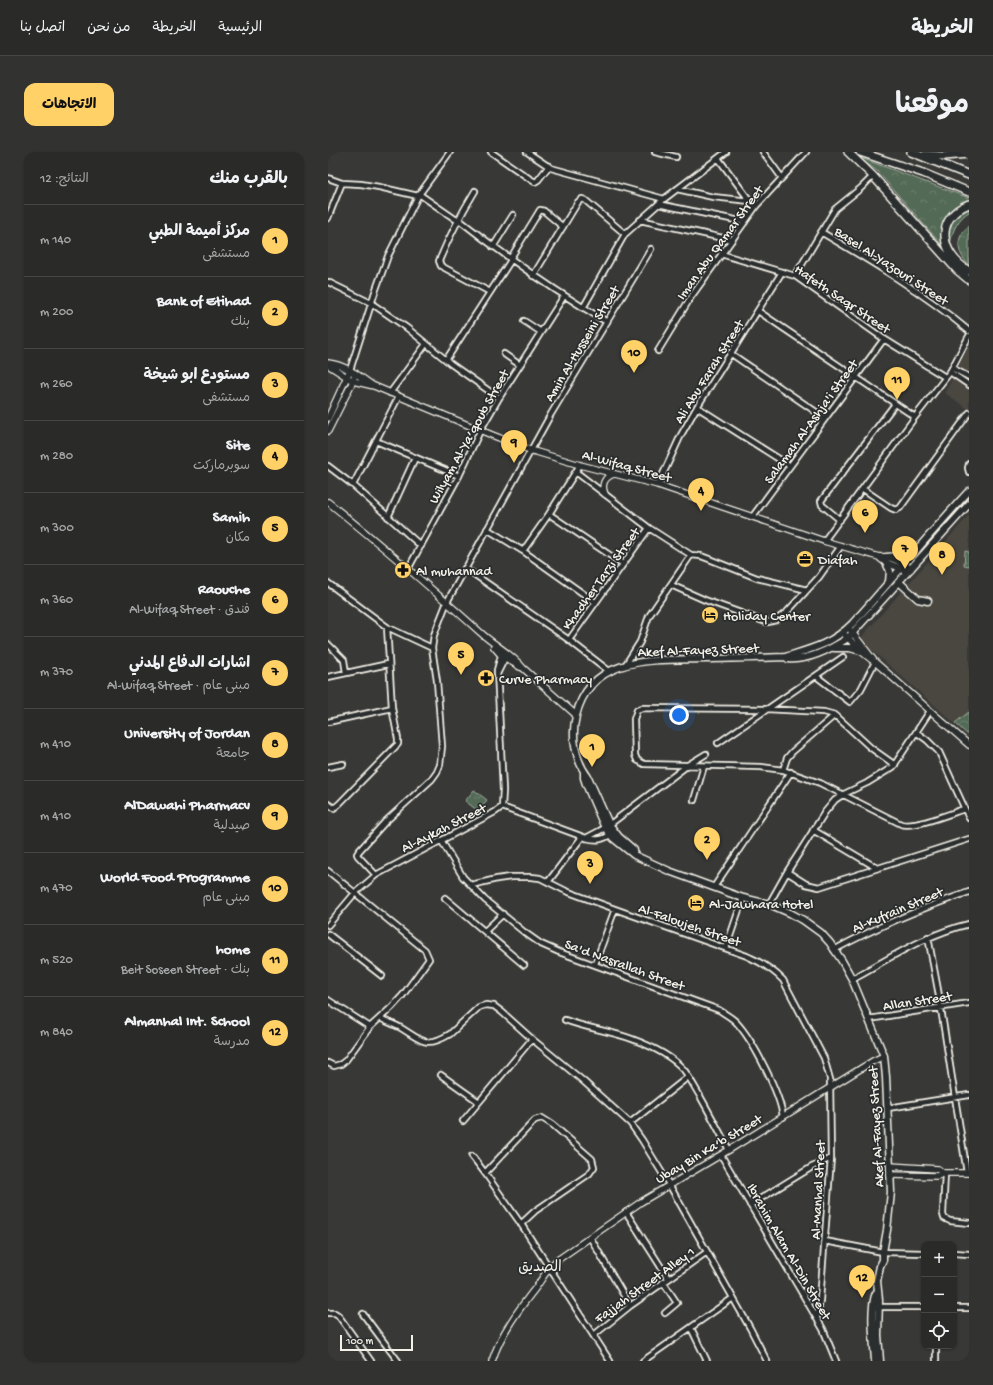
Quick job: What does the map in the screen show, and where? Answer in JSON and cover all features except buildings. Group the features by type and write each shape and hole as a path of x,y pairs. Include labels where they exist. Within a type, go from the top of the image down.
{"main road":[{"path":"848,152 873,176 957,270 969,280"},
{"path":"860,152 938,179 969,192"},
{"path":"914,153 944,156 969,154"},
{"path":"914,153 969,175"},
{"path":"969,204 956,211 950,217 944,235 947,247 955,259 969,271"},
{"name":"Akef Al-Fayez Street","path":"880,1361 877,1281 880,1266 883,1260 889,1213 890,1166 888,1108 884,1056 852,979 834,950 821,933 814,927 790,913 769,904 743,898 669,871 634,855 607,826 586,784 584,772 579,761 574,742 573,728 580,701 587,690 609,671 626,664 665,660 785,657 824,644 848,628 903,567 939,523 969,491"},
{"name":"Akef Al-Fayez Street","path":"785,657 791,659 808,657 832,647 851,636 969,504"},
{"path":"889,582 890,571 886,560 917,550"},
{"path":"899,582 918,599 928,601"},
{"path":"832,647 850,648 861,651"},
{"name":"Akef Al-Fayez Street","path":"875,1361 873,1335 874,1300 877,1292"}],"street":[{"path":"329,428 353,381 353,361 371,303 388,256 418,195 450,152"},
{"path":"491,152 535,182 540,179 549,166"},
{"path":"527,152 549,166 664,199"},
{"path":"655,152 676,157"},
{"path":"583,308 625,234 664,199 726,152"},
{"path":"763,152 782,178"},
{"name":"Iman Abu Qamar Street","path":"658,351 691,297 757,205 806,152"},
{"path":"718,158 750,201"},
{"path":"795,276 829,216 873,176"},
{"path":"328,178 342,183 361,184 418,195 458,220 533,276 607,322"},
{"path":"328,218 342,183"},
{"path":"677,189 713,197 750,201 757,205"},
{"path":"475,191 446,243 439,264 490,292"},
{"path":"533,276 578,202 582,198 625,234"},
{"path":"658,204 745,222"},
{"path":"446,360 540,210 544,211 563,227"},
{"path":"493,247 513,215"},
{"path":"640,220 732,240"},
{"name":"Basel Al-Yazouri Street","path":"821,232 913,289 969,331"},
{"name":"Amin Al-Husseini Street","path":"432,648 434,635 447,602 486,529 530,450 651,249"},
{"name":"Hafeth Saqr Street","path":"722,254 795,276 884,339 945,377"},
{"name":"Ali Abu Farah Street","path":"658,485 681,435 730,353 782,272"},
{"path":"328,282 371,303 407,328 446,360 499,398"},
{"name":"Wilyam Al-Ya’qoub Street","path":"408,569 458,476 480,431 499,398 564,296"},
{"path":"758,311 915,417"},
{"path":"524,321 541,332"},
{"path":"824,541 951,370 969,336"},
{"name":"Salamah Al-Ashja'i Street","path":"753,516 884,339"},
{"path":"390,393 426,344"},
{"path":"730,353 825,418"},
{"path":"504,354 520,365"},
{"name":"Al-Wifaq Street","path":"328,364 335,364 352,371 374,386"},
{"name":"Al-Wifaq Street","path":"328,364 353,381 374,386 480,431 530,450 580,465 658,485 824,541 879,557 909,571"},
{"path":"951,370 969,377"},
{"path":"951,370 969,385"},
{"path":"328,418 347,378 352,371"},
{"path":"353,486 399,396"},
{"path":"840,520 822,505 821,500 895,404"},
{"path":"697,408 790,466"},
{"path":"863,489 891,508 896,510 900,508 969,413"},
{"path":"376,441 458,476"},
{"path":"388,517 414,458"},
{"path":"969,464 969,472"},
{"path":"523,551 549,514 580,465"},
{"path":"328,466 421,546"},
{"path":"576,472 649,528 691,555 701,556 757,578 806,590"},
{"path":"605,494 603,483 607,477 614,474"},
{"path":"328,502 447,602 517,666 522,668 576,715"},
{"path":"549,514 623,564"},
{"name":"Khadher Tarzi Street","path":"569,640 649,528"},
{"path":"486,529 523,551 595,602"},
{"path":"671,585 705,600 768,622 780,617 796,602 819,577 842,546"},
{"path":"626,664 640,642 649,616 691,555"},
{"path":"465,568 569,640 609,671"},
{"path":"328,583 387,627 432,648 440,706 442,746 440,765 432,779 385,822 359,851 358,856 376,875"},
{"path":"328,804 334,808 339,804 396,746 398,739 392,708 388,664 387,627"},
{"path":"848,628 851,636 861,651 874,661"},
{"path":"842,632 851,636 874,661 969,745"},
{"path":"328,644 344,660 346,673"},
{"path":"502,807 503,790 496,670 504,654"},
{"path":"718,744 766,709 843,657"},
{"path":"816,676 850,702 861,689 874,661"},
{"path":"328,677 388,664"},
{"path":"328,722 392,708"},
{"path":"895,765 871,748 835,715 816,712 766,709 639,709 634,719 636,758 644,764 761,767 783,770 820,783 906,826 964,809"},
{"path":"769,904 813,830 830,806 844,794 867,783 895,765 930,711"},
{"path":"783,770 787,758 792,752 835,715"},
{"path":"916,732 933,745 938,752 969,818"},
{"path":"548,882 584,838 607,826 688,765 706,754"},
{"path":"328,767 343,764"},
{"path":"694,800 704,766"},
{"path":"714,887 791,772"},
{"name":"Al-Aykah Street","path":"328,925 355,893 376,875 496,812 502,807 546,822 584,838 598,840 612,833"},
{"path":"813,830 877,868"},
{"path":"787,872 812,887 819,887 969,839"},
{"name":"Sa'd Nasrallah Street","path":"441,840 459,871 471,886 524,932 541,944 559,952 719,1010 733,1019 748,1037 770,1079 781,1106 783,1117"},
{"path":"328,871 425,950 429,957 403,995 370,1027 349,1057 341,1064 334,1066 328,1063"},
{"name":"Al-Faloujeh Street","path":"471,886 516,876 536,877 566,891 726,948 762,963 783,980 824,1058 831,1087"},
{"name":"Al-Kufrain Street","path":"834,950 867,932 898,918 969,892"},
{"path":"446,898 524,965"},
{"path":"726,948 743,898"},
{"path":"595,964 615,909"},
{"path":"485,931 503,914"},
{"path":"852,979 928,937 969,924"},
{"path":"328,934 382,976"},
{"path":"890,1175 937,1176 944,1173 968,1173 928,937"},
{"path":"328,1000 370,1027"},
{"name":"Allan Street","path":"869,1019 969,1003"},
{"path":"380,1018 401,1028 420,1041 433,1041 444,1038 450,1034 479,1007 490,1005 502,1012 582,1080 630,1123 642,1140 670,1186 767,1361"},
{"path":"565,1020 626,1037 656,1050 672,1060 685,1071 729,1150"},
{"path":"463,1121 532,1039"},
{"name":"Ubay Bin Ka‘b Street","path":"492,1361 505,1331 550,1267 556,1261 626,1212 873,1061 884,1056"},
{"path":"441,1075 479,1102"},
{"path":"630,1123 688,1077"},
{"name":"Al-Manhal Street","path":"817,1318 820,1300 831,1158 831,1087"},
{"path":"888,1108 969,1095"},
{"path":"485,1173 535,1120 540,1118 545,1119 553,1125 592,1159 594,1167 589,1174 535,1210 521,1224"},
{"name":"Ibrahim Alam Al-Din Street","path":"720,1155 817,1318 836,1361"},
{"path":"472,1156 550,1267 610,1361"},
{"path":"750,1205 812,1167 831,1158"},
{"path":"890,1166 938,1170 944,1173"},
{"path":"944,1173 942,1214 946,1220 969,1223"},
{"path":"626,1212 668,1278"},
{"path":"590,1237 630,1306"},
{"path":"825,1241 883,1252 921,1253"},
{"name":"Fajjah Street Alley 1","path":"594,1335 668,1278 707,1252"},
{"path":"957,1253 969,1254"},
{"path":"663,1282 677,1302 665,1313"},
{"path":"644,1361 733,1298"},
{"path":"879,1306 921,1307"},
{"path":"957,1308 969,1308"},
{"path":"328,1313 335,1312 370,1361"},
{"path":"363,1314 398,1361"},
{"path":"691,1328 707,1361"},
{"path":"936,1349 936,1361"}],"shaded area":[{"path":"969,344 969,410 945,393"},
{"path":"969,515 969,736 867,646 862,639 863,635"}],"green space":[{"path":"858,157 969,198 969,212 962,217 955,228 948,252 877,171"},
{"path":"969,225 969,265 960,250 959,240 964,230"},
{"path":"965,551 969,552 969,566 964,565"},
{"path":"969,712 969,736 955,723"},
{"path":"474,790 487,800 478,811 465,801"}],"place":[{"name":"World Food Programme","path":"634,373"},
{"name":"home","path":"897,400"},
{"name":"AlDawahi Pharmacv","path":"514,463"},
{"name":"Site","path":"701,511"},
{"name":"Raouche","path":"865,533"},
{"name":"Diafah","path":"805,559"},
{"name":"اشارات الدفاع المدني","path":"905,569"},
{"name":"Al muhannad","path":"403,570"},
{"name":"University of Jordan","path":"942,575"},
{"name":"Holiday Center","path":"710,615"},
{"name":"Samih","path":"461,675"},
{"name":"Curve Pharmacy","path":"486,678"},
{"name":"مركز أميمة الطبي","path":"592,767"},
{"name":"Bank of Etihad","path":"707,860"},
{"name":"مستودع ابو شيخة","path":"590,884"},
{"name":"Al-Jawhara Hotel","path":"696,903"},
{"name":"Almanhal Int. School","path":"862,1298"}],"district":[{"name":"الصديق","path":"540,1266"}]}
